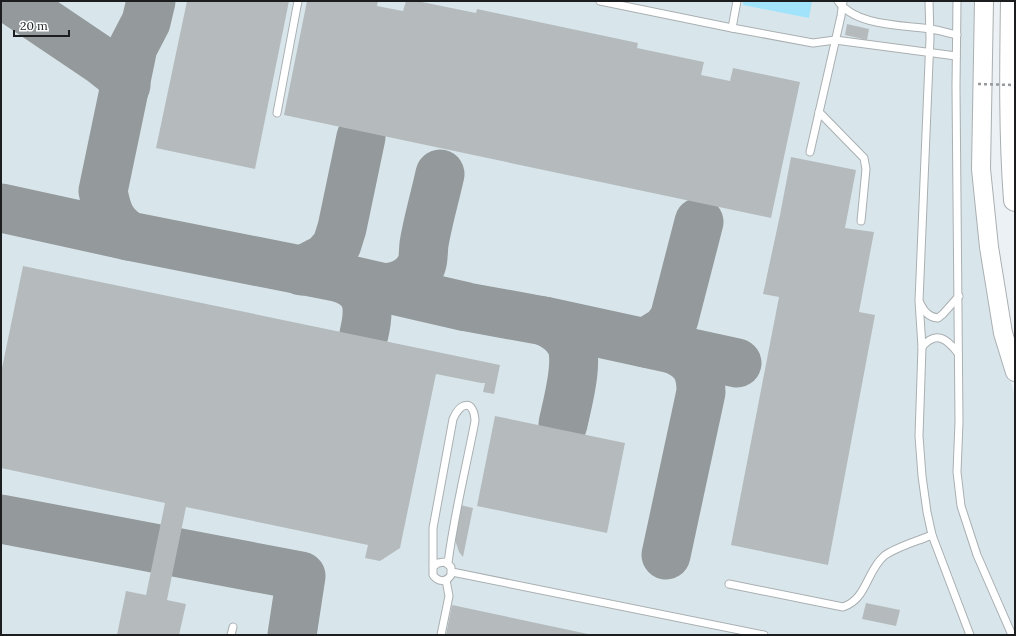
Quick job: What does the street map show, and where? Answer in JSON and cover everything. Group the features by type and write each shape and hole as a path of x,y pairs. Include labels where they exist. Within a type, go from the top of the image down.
{"main road":[{"path":"1012,1 1013,172 1015,200"}],"street":[{"path":"984,1 981,169 990,255 1003,333 1015,372"}],"lane":[{"path":"277,113 298,1"},
{"path":"600,1 813,43 835,40 956,56"},
{"path":"732,28 738,1"},
{"path":"929,1 930,29 919,301 922,347 919,436 922,476 932,535 970,635"},
{"path":"957,1 958,353 960,422 957,472 961,506 977,555 1012,635"},
{"path":"841,3 851,14 873,21 890,25 930,29 957,35"},
{"path":"810,152 835,40 841,3"},
{"path":"819,112 864,158 866,169 861,221"},
{"path":"919,301 926,313 938,318 944,314 959,296"},
{"path":"922,347 930,339 938,337 948,342 958,353"},
{"path":"466,405 474,412 475,421 452,529 448,563 451,567 451,576 446,580 439,580 435,578 433,575 433,528 448,442 453,419 461,406 466,405"},
{"path":"729,584 842,607 851,604 858,598 877,563 886,555 932,535"},
{"path":"433,567 435,564 441,562 448,563"},
{"path":"452,572 764,635"},
{"path":"441,635 449,596 446,580"},
{"path":"231,635 233,627"}],"path":[{"path":"978,84 1015,85"}],"shaded area":[{"path":"1,1 978,1 998,334 1015,396 1015,635 1,635"},
{"path":"743,1 812,1 809,18 743,5"}],"building":[{"path":"187,1 289,1 255,169 156,148"},
{"path":"307,1 378,1 377,6 403,11 406,1 417,1 476,13 477,9 638,43 637,48 704,62 701,75 730,81 733,68 800,82 771,218 284,115"},
{"path":"847,24 869,29 867,40 845,35"},
{"path":"791,157 856,170 845,228 874,232 859,312 875,315 828,565 731,545 779,297 763,294"},
{"path":"23,266 500,365 494,394 483,392 485,383 436,374 400,548 380,561 365,558 368,545 186,507 167,600 186,604 179,635 117,635 126,591 146,595 165,503 1,468 1,373"},
{"path":"495,416 625,443 607,533 477,506"},
{"path":"460,505 473,508 463,557 459,552 455,540"},
{"path":"866,603 900,610 896,626 862,619"},
{"path":"452,605 588,634 588,635 446,635"}],"taxiway":[{"path":"13,1 102,61 116,72 126,85"},
{"path":"129,236 113,222 106,205 103,191 133,47 146,22 151,1"},
{"path":"301,271 326,258 337,244 342,228 361,137"},
{"path":"381,288 393,287 408,281 421,266 424,244 440,174"},
{"path":"1,208 129,236 341,278 467,307 544,321 737,363"},
{"path":"645,343 666,330 674,319 699,222"},
{"path":"341,278 358,287 366,300 367,316 364,334"},
{"path":"544,321 562,332 568,338 573,349 574,359 572,382 563,424"},
{"path":"666,555 701,392 700,376 695,365 691,360 671,348"},
{"path":"1,519 301,576 292,635"}]}
